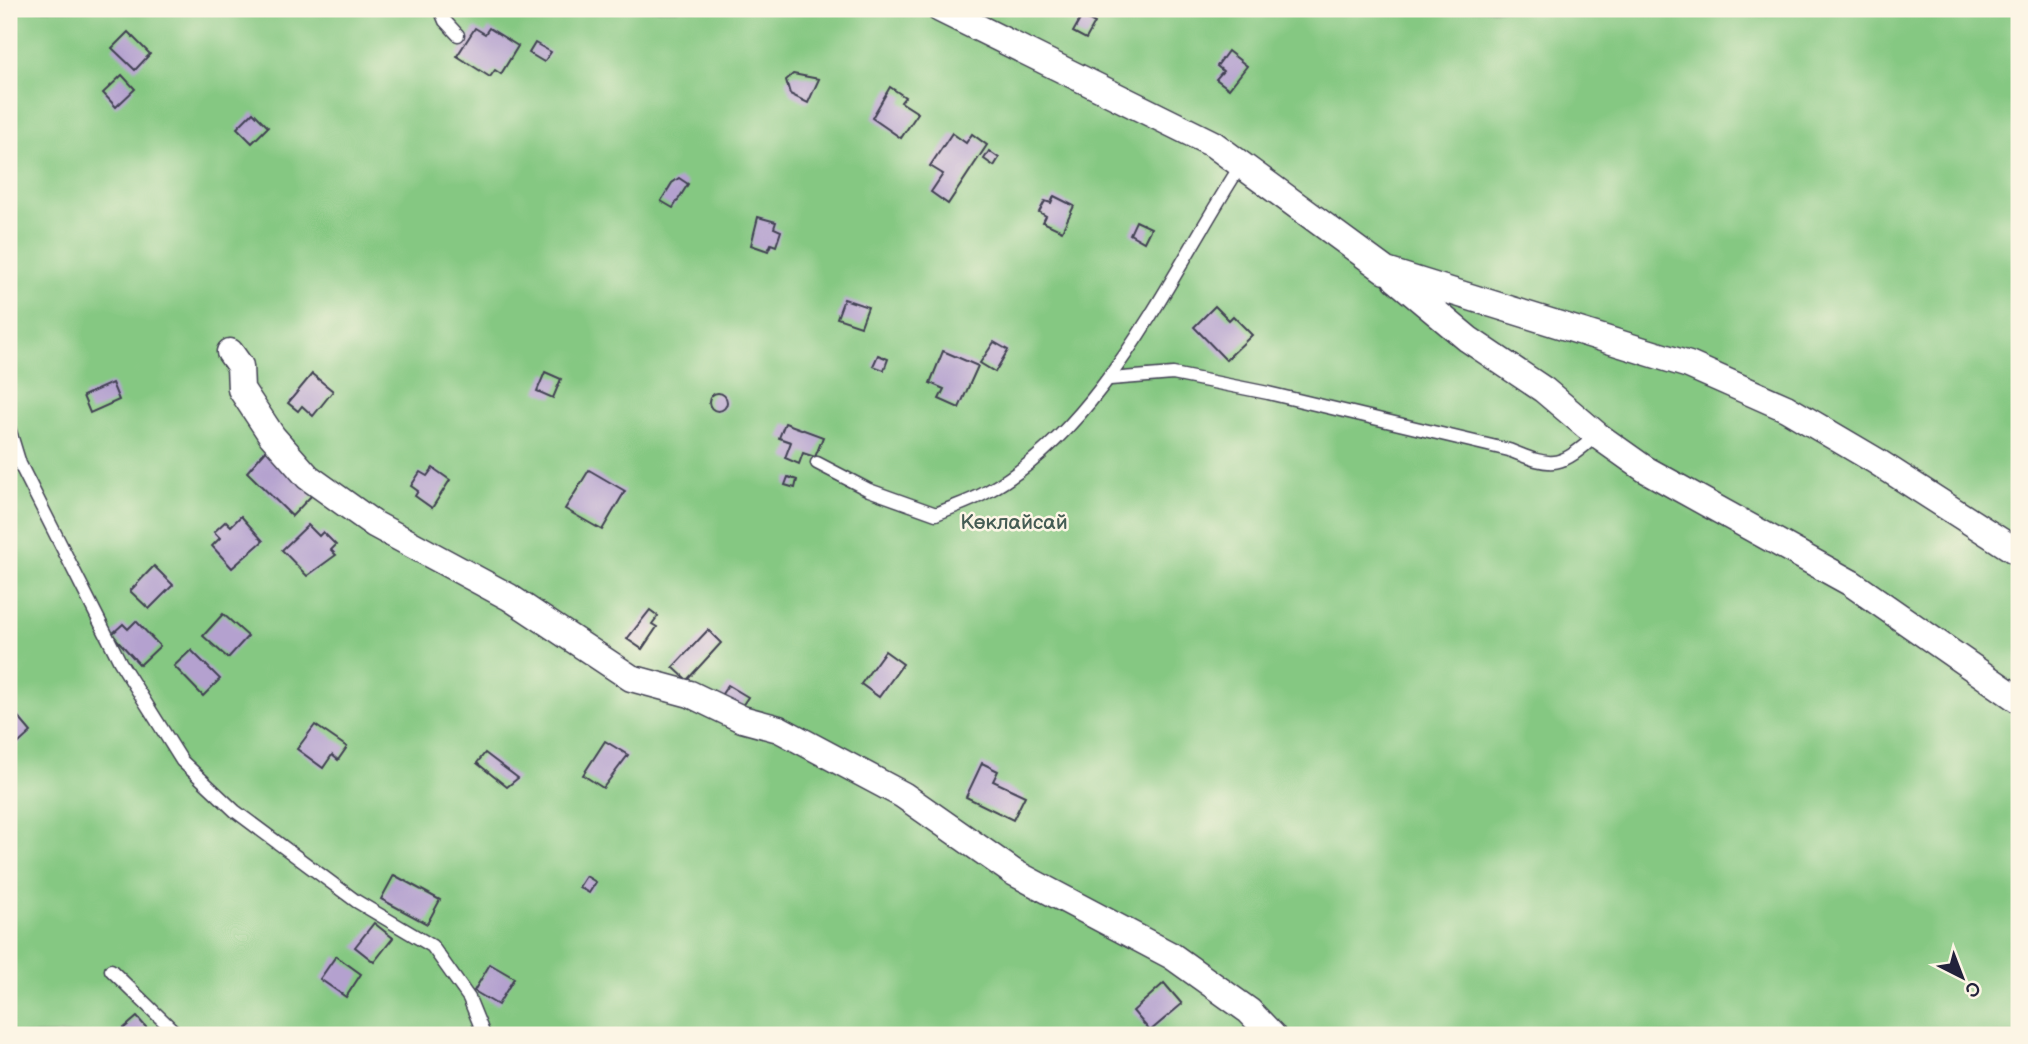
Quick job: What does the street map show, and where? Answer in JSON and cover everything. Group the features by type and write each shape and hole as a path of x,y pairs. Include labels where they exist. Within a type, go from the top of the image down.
{"street":[{"path":"940,9 1213,144 1386,271 1468,339 1544,390 1597,435 1645,469 1851,583 2019,700"},
{"path":"1386,271 1689,366 1786,408 1876,461 2019,553"},
{"path":"230,352 240,366 241,389 272,436 307,477 374,524 509,597 631,678 690,694 741,719 779,729 903,795 1013,872 1172,956 1249,1011 1272,1035"}],"lane":[{"path":"440,9 445,21 458,35"},
{"path":"817,463 869,490 936,514 986,493 1031,461 1066,428 1110,379 1241,165"},
{"path":"1110,379 1173,374 1268,393 1509,450 1543,464 1570,459 1597,435"},
{"path":"9,428 20,464 120,663 182,761 235,811 356,901 432,946 469,998 484,1035"},
{"path":"111,970 178,1035"}],"green space":[{"name":"Көклайсай","path":"9,9 2019,9 2019,1035 9,1035"}],"building":[{"path":"1082,16 1095,23 1086,39 1073,32"},
{"path":"475,28 485,34 489,28 518,46 501,74 495,70 490,77 457,56"},
{"path":"128,32 150,54 135,70 112,48"},
{"path":"535,43 551,52 544,62 529,53"},
{"path":"1228,51 1247,66 1229,89 1216,79 1223,71 1217,66"},
{"path":"793,74 819,79 808,103 790,94 786,80"},
{"path":"122,75 135,89 116,107 103,93"},
{"path":"890,87 905,97 901,102 918,113 901,138 872,118"},
{"path":"253,112 268,127 252,143 237,128"},
{"path":"952,133 966,143 972,134 987,145 948,204 931,192 943,174 930,166"},
{"path":"989,151 999,158 994,166 984,159"},
{"path":"679,178 688,184 673,208 661,201 672,183"},
{"path":"1054,196 1074,206 1062,231 1043,222 1046,216 1039,212 1045,201 1051,203"},
{"path":"758,217 776,222 774,228 781,231 776,246 771,244 768,251 751,245"},
{"path":"1136,221 1151,228 1144,242 1130,234"},
{"path":"844,299 868,307 861,326 837,318"},
{"path":"1215,306 1229,320 1233,316 1252,335 1226,360 1194,327"},
{"path":"994,342 1008,350 995,372 980,363"},
{"path":"943,351 978,366 959,408 939,399 944,389 930,383"},
{"path":"878,355 888,359 884,370 873,366"},
{"path":"545,372 561,379 553,398 537,391"},
{"path":"312,374 333,391 313,416 302,406 298,411 288,403"},
{"path":"112,383 119,400 90,413 83,396"},
{"path":"718,393 724,396 727,402 724,408 718,411 712,408 709,402 712,396"},
{"path":"785,423 823,437 815,457 803,453 799,464 785,458 791,442 779,438"},
{"path":"268,448 314,493 292,516 247,472"},
{"path":"433,468 450,480 432,508 415,496 418,491 411,486 420,472 427,476"},
{"path":"589,470 625,491 602,530 565,509"},
{"path":"788,477 797,480 795,488 785,485"},
{"path":"241,516 263,541 232,568 212,546 220,538 214,532 226,521 231,526"},
{"path":"308,525 319,536 323,532 336,545 331,550 336,555 307,576 282,550"},
{"path":"154,566 173,585 149,609 130,591"},
{"path":"650,610 658,616 652,624 657,627 642,649 627,639"},
{"path":"223,614 248,636 228,658 203,636"},
{"path":"136,621 160,646 140,665 112,634 123,624 128,629"},
{"path":"708,630 721,643 687,680 673,667"},
{"path":"191,650 220,679 203,696 174,666"},
{"path":"885,651 903,664 879,697 861,684"},
{"path":"728,685 748,697 740,709 720,697"},
{"path":"9,706 31,732 9,752"},
{"path":"315,725 347,747 338,760 332,755 323,768 297,749"},
{"path":"605,741 628,755 603,788 583,775"},
{"path":"485,753 518,778 507,787 477,763"},
{"path":"982,763 998,771 993,781 1025,796 1013,820 966,797"},
{"path":"394,875 440,900 427,924 381,899"},
{"path":"586,876 596,882 589,893 579,887"},
{"path":"374,923 393,938 374,962 355,947"},
{"path":"336,956 361,974 346,997 320,979"},
{"path":"490,964 514,978 498,1005 474,991"},
{"path":"1164,983 1182,1004 1150,1031 1133,1011"},
{"path":"137,1017 153,1035 116,1035"}]}
